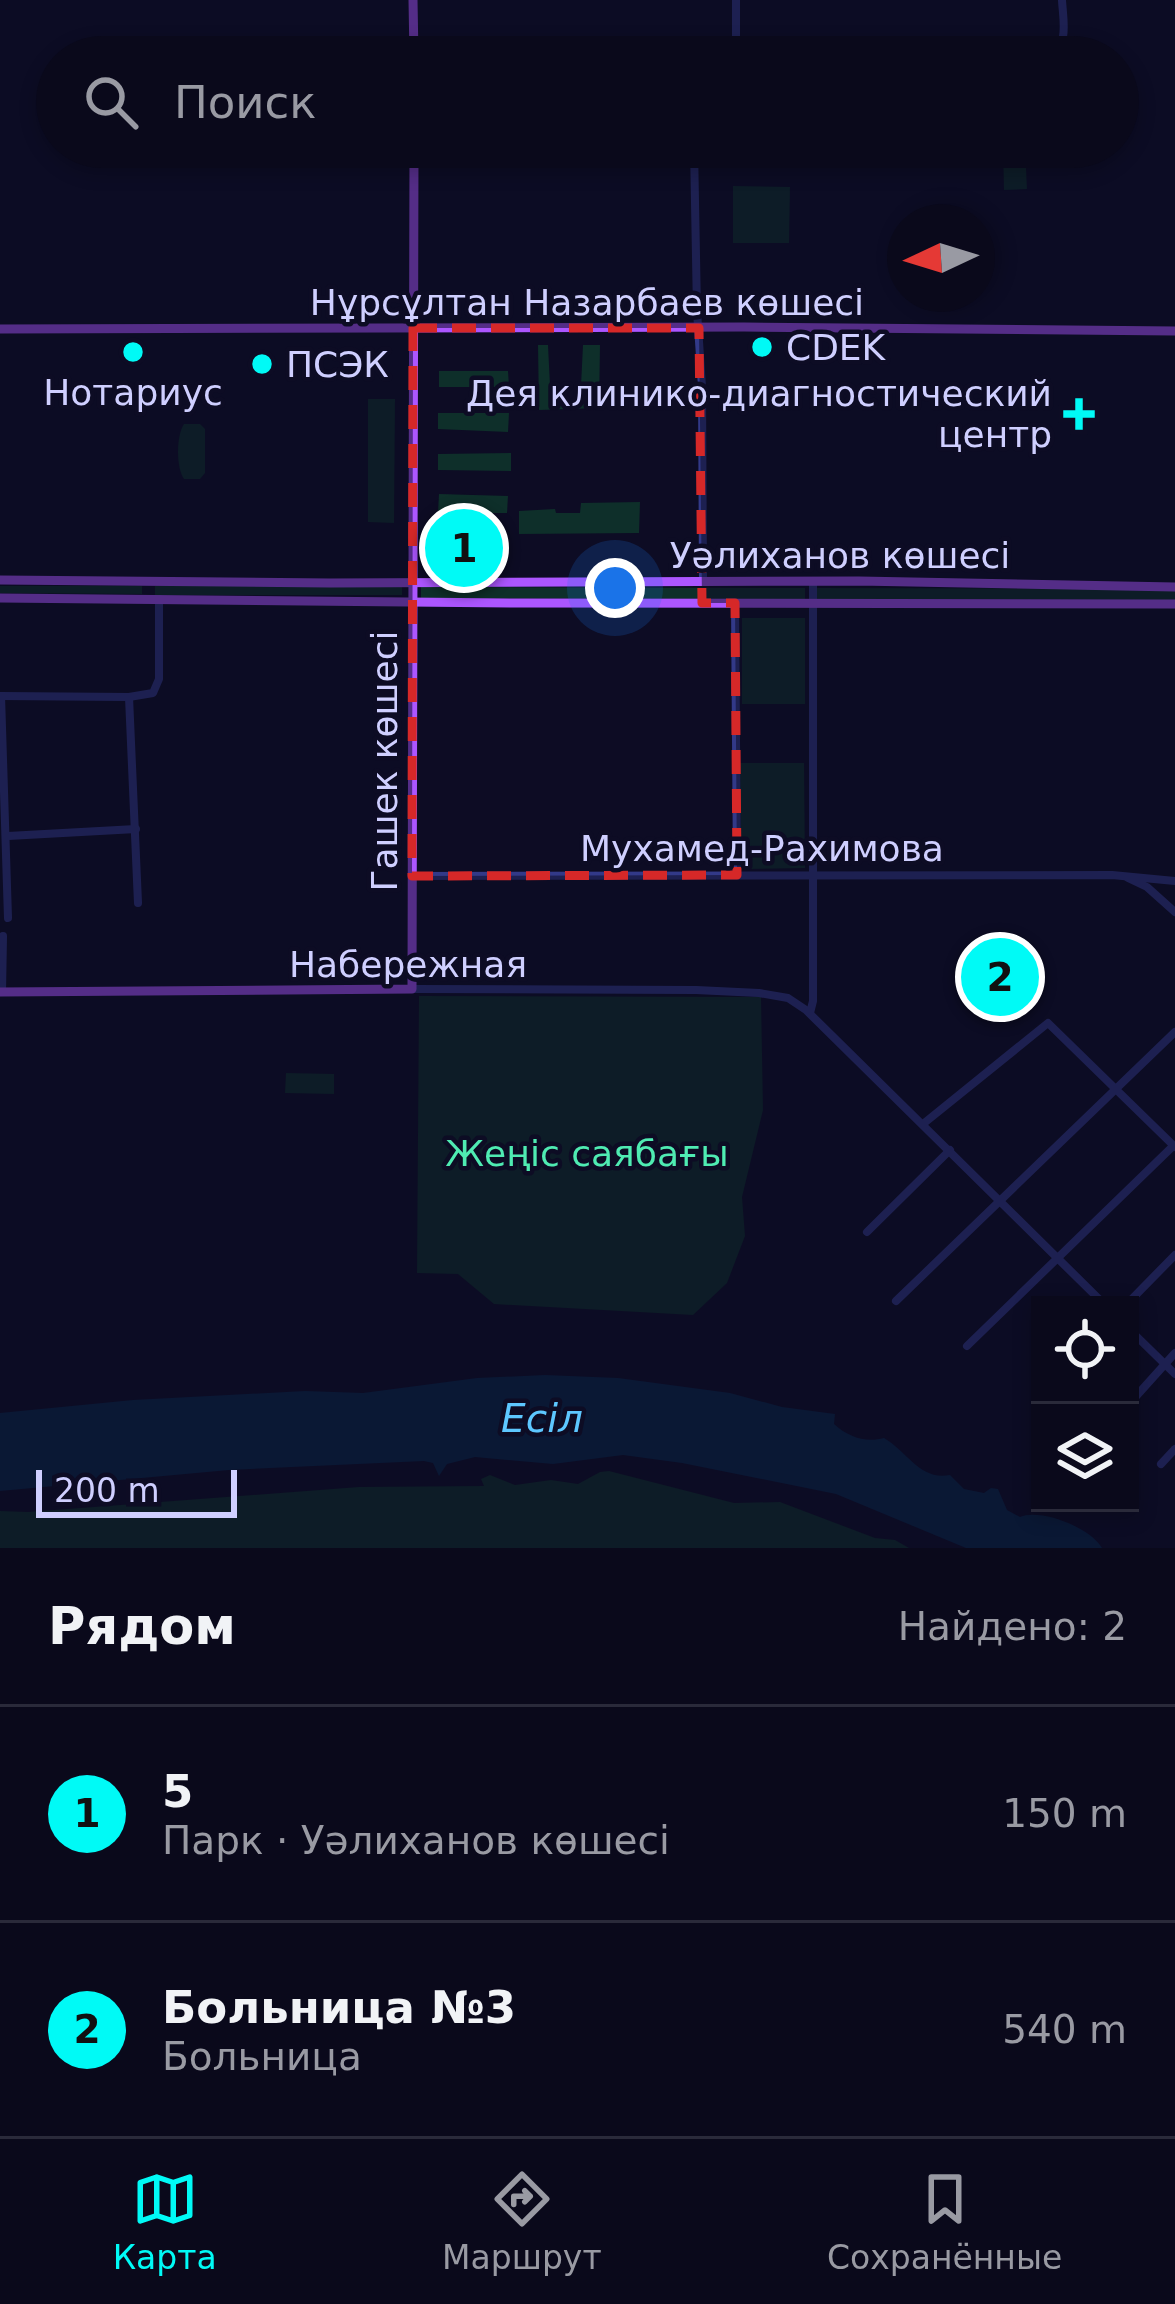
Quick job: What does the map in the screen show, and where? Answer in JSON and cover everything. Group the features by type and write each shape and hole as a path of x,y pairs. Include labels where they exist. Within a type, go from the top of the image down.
{"main road":[{"path":"414,2 414,36"},
{"name":"Гашек көшесі","path":"412,989 414,168"},
{"name":"Нұрсұлтан Назарбаев көшесі","path":"0,328 1175,331"},
{"name":"Уәлиханов көшесі","path":"0,580 1175,586"},
{"path":"646,581 646,603"},
{"name":"Уәлиханов көшесі","path":"0,598 1175,604"},
{"name":"Набережная","path":"1,992 412,989"}],"street":[{"path":"736,0 736,36"},
{"path":"1062,0 1062,36"},
{"path":"695,168 703,582"},
{"path":"809,1013 813,986 813,581"},
{"path":"8,918 1,696 150,694 158,687 149,582"},
{"path":"735,603 737,875"},
{"path":"129,697 138,903"},
{"path":"8,836 136,829"},
{"path":"1112,875 1140,883 1175,911"},
{"name":"Мухамед-Рахимова","path":"412,876 1112,875 1175,881"},
{"path":"1175,881 1164,892 1175,911"},
{"path":"1,992 4,936"},
{"path":"788,998 802,997 813,986"},
{"name":"Набережная","path":"412,989 696,990 788,998 809,1013 1096,1296"},
{"path":"923,1124 1048,1023 1174,1145 968,1346"},
{"path":"896,1301 1175,1032"},
{"path":"867,1232 950,1150"},
{"path":"1135,1296 1175,1255"},
{"path":"1139,1339 1175,1374"},
{"path":"1139,1393 1175,1354"},
{"path":"1161,1464 1175,1450"}],"highlighted area":[{"path":"413,328 699,328 702,603 735,603 737,875 412,876"}],"green space":[{"path":"1003,168 1026,168 1027,189 1004,190"},
{"path":"733,186 790,187 789,243 733,243"},
{"path":"538,345 548,345 551,406 580,406 583,345 600,345 599,408 539,410"},
{"path":"439,371 508,371 509,387 439,387"},
{"path":"368,399 395,399 394,523 368,522"},
{"path":"438,413 509,413 508,432 438,429"},
{"path":"184,424 200,424 205,429 205,473 200,479 184,479 181,474 178,444"},
{"path":"511,453 511,471 438,470 438,454"},
{"path":"439,494 508,496 507,513 438,513"},
{"path":"640,502 639,533 519,534 519,511 580,513 581,503"},
{"path":"495,537 495,559 432,558 434,538"},
{"path":"0,586 142,586 142,594 0,593"},
{"path":"155,586 402,586 402,595 155,595"},
{"path":"421,587 805,588 805,599 421,598"},
{"path":"817,588 1175,589 1175,600 817,599"},
{"path":"742,618 805,618 805,704 742,704"},
{"path":"740,763 804,763 805,868 741,869"},
{"name":"Жеңіс саябағы","path":"419,996 761,997 763,1110 742,1197 745,1236 727,1283 693,1315 494,1304 458,1274 417,1273"},
{"path":"286,1073 334,1074 334,1094 285,1093"},
{"path":"609,1471 734,1503 780,1502 909,1548 0,1548 0,1511 359,1487 484,1486 481,1479 490,1475 515,1485 551,1480 578,1484"}],"water":[{"name":"Есіл","path":"477,1378 618,1378 730,1393 835,1414 834,1424 851,1435 884,1438 922,1469 950,1475 964,1489 984,1493 998,1489 1007,1510 1020,1517 1040,1515 1065,1522 1088,1533 1102,1548 966,1548 836,1494 623,1455 553,1464 475,1457 447,1464 439,1476 433,1463 424,1461 229,1470 0,1491 0,1413 133,1400 305,1391 363,1393"}],"place":[{"name":"CDEK","path":"762,347"},
{"name":"Нотариус","path":"133,352"},
{"name":"ПСЭК","path":"262,364"},
{"name":"Дея клинико-диагностический центр","path":"1079,414"},
{"name":"5","path":"464,548"},
{"name":"Больница №3","path":"1000,977"}]}
